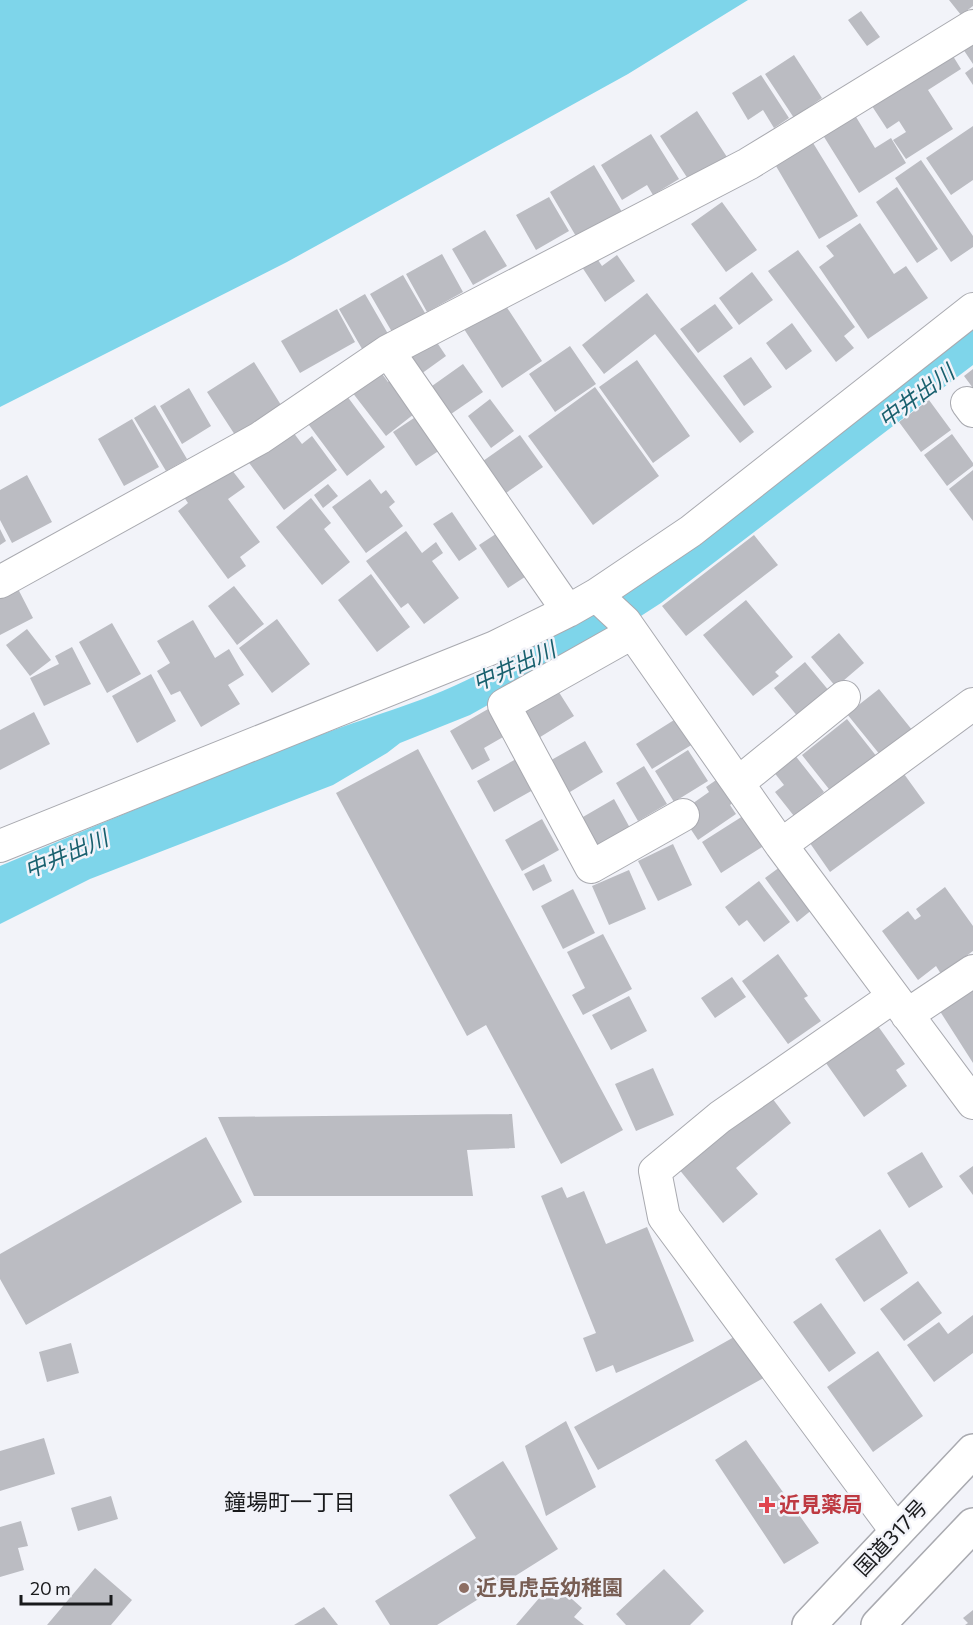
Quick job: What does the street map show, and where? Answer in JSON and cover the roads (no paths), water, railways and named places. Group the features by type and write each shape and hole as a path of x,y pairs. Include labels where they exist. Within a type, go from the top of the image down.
{"highway":[{"name":"国道317号","path":"809,1625 973,1451"},
{"path":"878,1625 973,1525"}],"street":[{"path":"0,582 260,438 388,351 748,164 973,26"},
{"path":"683,815 591,867 504,705 614,613 691,531 973,309"},
{"path":"388,351 568,611"},
{"path":"0,846 485,651 568,611 614,613"},
{"path":"614,613 781,845 973,1103"},
{"path":"738,783 844,697"},
{"path":"781,845 973,704"},
{"path":"897,1532 664,1217 655,1171 720,1118 900,1006 973,971"}],"water":[{"path":"0,0 748,0 628,74 287,262 0,407"},
{"name":"中井出川","path":"973,320 973,365 661,603 610,636 470,715 400,743 333,785 90,879 0,924 0,866 312,738 438,693 474,677 559,630"}],"place":[{"name":"近見薬局","path":"767,1505"},
{"name":"近見虎岳幼稚園","path":"464,1588"}],"district":[{"name":"鐘場町一丁目","path":"290,1502"}]}
